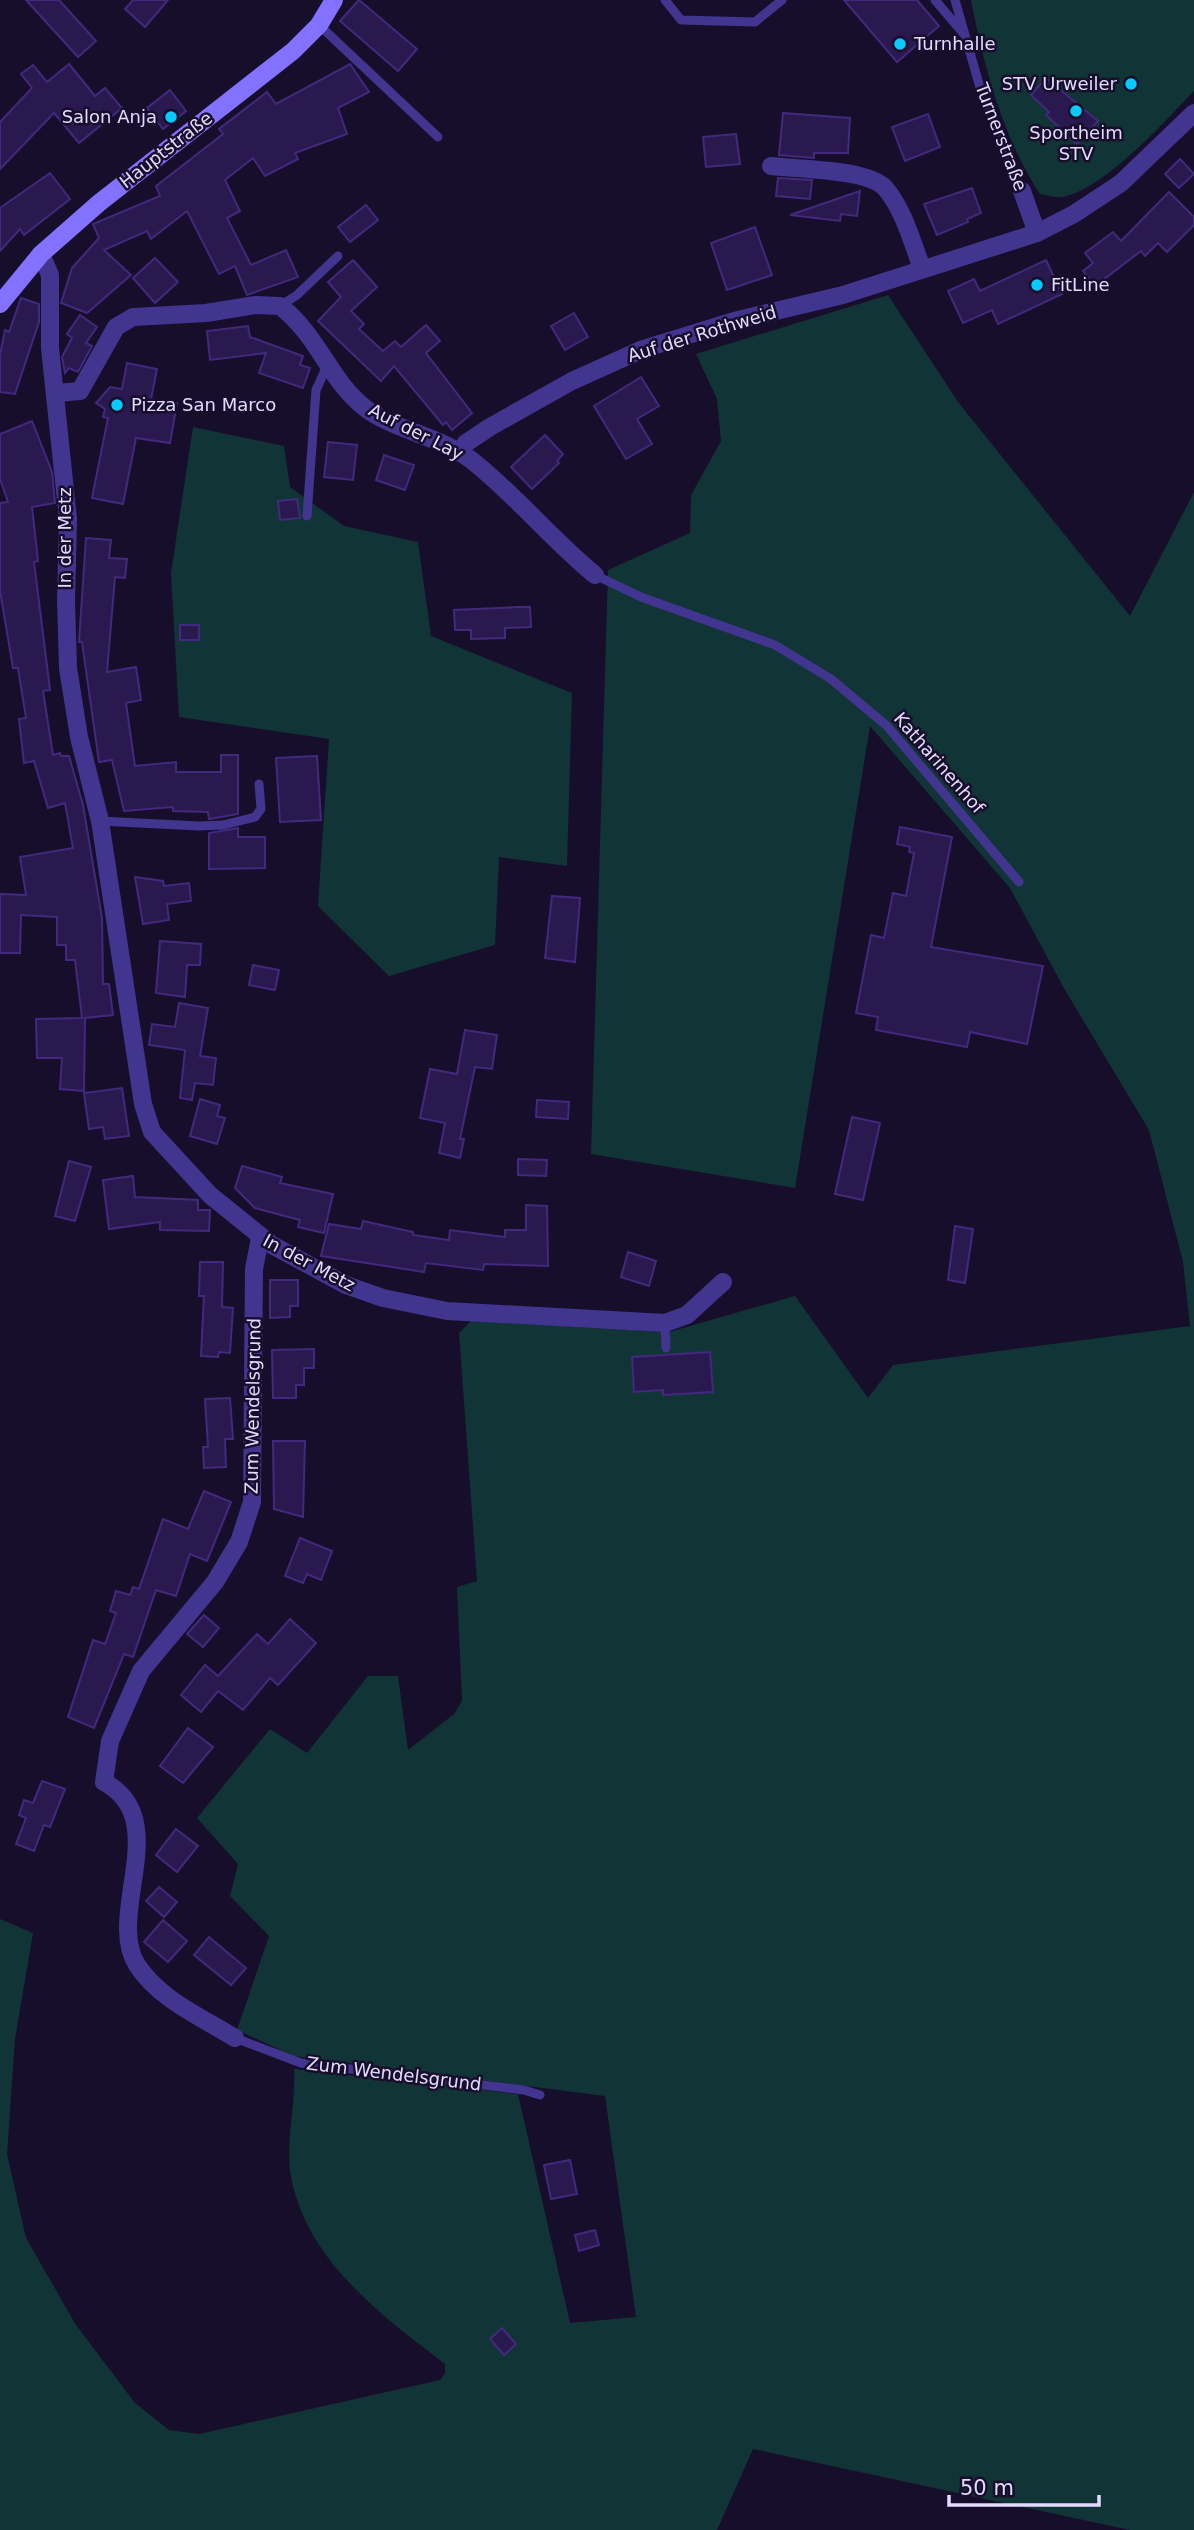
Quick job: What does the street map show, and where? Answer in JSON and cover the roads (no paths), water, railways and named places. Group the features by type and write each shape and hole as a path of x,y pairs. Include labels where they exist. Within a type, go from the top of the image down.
{"main road":[{"name":"Hauptstraße","path":"0,304 41,254 99,203 293,51 319,25 334,0"}],"street":[{"name":"Auf der Rothweid","path":"460,453 466,443 490,427 572,381 643,349 734,321 843,295 1037,233 1121,183 1194,113"},
{"path":"771,166 870,177 885,187 902,215 922,268"},
{"name":"Turnerstraße","path":"1022,191 1037,233"},
{"name":"In der Metz","path":"41,254 50,275 50,348 57,393 68,519 68,668 79,737 100,821 143,1104 152,1132 210,1195 260,1238 346,1285 420,1308 665,1323"},
{"path":"57,393 80,391 116,327 133,317 206,313 256,305 281,306"},
{"name":"Auf der Lay","path":"281,306 314,338 346,390 365,408 460,453 481,469 559,546 595,575"},
{"name":"Zum Wendelsgrund","path":"235,2038 166,1996 136,1964 129,1933 138,1832 132,1813 118,1789 104,1782 110,1741 135,1683 215,1582 239,1542 252,1502 254,1269 260,1238"},
{"path":"665,1323 687,1315 723,1282"}],"lane":[{"path":"665,0 681,20 755,22 782,0"},
{"path":"934,0 965,36"},
{"name":"Turnerstraße","path":"955,0 981,91 1022,191"},
{"path":"319,25 438,137"},
{"path":"281,306 297,295 338,256"},
{"path":"307,516 316,390 328,364"},
{"name":"Katharinenhof","path":"595,575 642,597 775,645 831,679 887,726 1018,882"},
{"path":"100,821 223,825 255,817 261,808 259,784"},
{"path":"665,1323 666,1349"},
{"name":"Zum Wendelsgrund","path":"235,2038 311,2065 420,2076 540,2095"}],"place":[{"name":"Turnhalle","path":"900,44"},
{"name":"STV Urweiler","path":"1131,84"},
{"name":"Sportheim STV","path":"1076,111"},
{"name":"Salon Anja","path":"171,117"},
{"name":"FitLine","path":"1037,285"},
{"name":"Pizza San Marco","path":"117,405"}]}
